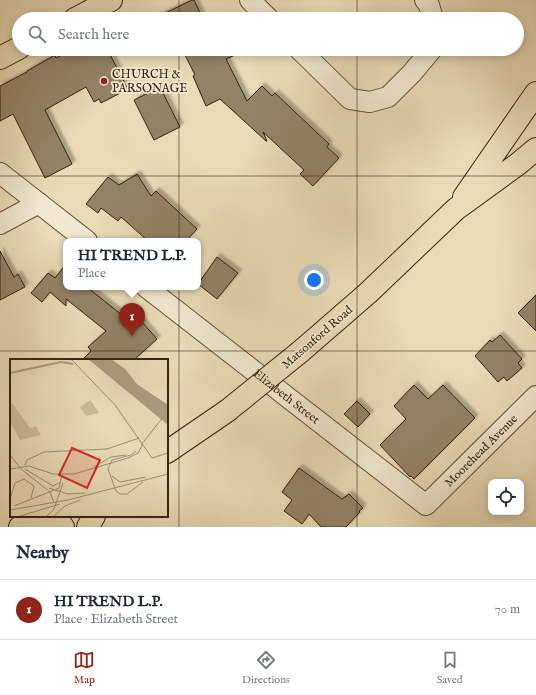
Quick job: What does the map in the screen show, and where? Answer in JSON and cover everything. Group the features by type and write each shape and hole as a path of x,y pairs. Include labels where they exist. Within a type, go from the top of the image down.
{"main road":[{"path":"88,12 111,0"},
{"path":"0,58 12,52"},
{"name":"Matsonford Road","path":"456,209 536,93"},
{"name":"Matsonford Road","path":"168,451 227,411 300,352 368,293 456,209 536,149"},
{"path":"20,527 45,517"},
{"path":"52,517 53,527"},
{"path":"53,517 63,527"},
{"path":"88,527 93,517"}],"street":[{"path":"250,0 262,12"},
{"path":"425,0 429,5 431,12"},
{"path":"305,56 350,99 370,102 388,97 412,73 426,56"},
{"path":"0,173 83,238"},
{"path":"0,224 39,203"},
{"name":"Elizabeth Street","path":"150,290 426,505"},
{"name":"Moorehead Avenue","path":"426,505 536,396"}],"building":[{"path":"194,0 200,12 167,12"},
{"path":"53,56 55,56 56,58 60,56 111,56 128,89 101,103 99,99 94,102 86,87 45,110 72,164 45,178 13,114 0,121 0,86"},
{"path":"186,56 233,56 226,59 247,101 262,86 272,96 275,93 329,144 327,147 339,158 313,186 300,174 304,170 263,132 267,141 220,99 206,106 193,76 195,75"},
{"name":"CHURCH & PARSONAGE","path":"160,87 180,127 154,140 134,100"},
{"path":"137,174 151,196 156,191 197,229 189,238 145,238 121,217 118,221 101,208 98,213 86,204 108,177 119,185"},
{"path":"0,251 14,277 18,274 25,287 0,300"},
{"path":"217,257 238,273 217,299 201,286 201,280"},
{"path":"63,268 63,290 91,290 123,316 125,314 128,318 134,313 157,339 135,359 83,359 91,351 88,347 106,331 66,299 66,306 50,292 42,302 31,293 48,273 55,278"},
{"path":"536,295 536,331 518,313"},
{"path":"500,335 522,359 518,363 522,368 507,381 504,377 498,382 475,356 490,340 492,342"},
{"path":"414,385 428,399 443,385 475,418 414,479 411,476 410,477 380,445 406,419 394,406"},
{"path":"357,401 370,414 358,427 344,414"},
{"path":"299,468 342,499 349,494 363,508 346,527 321,527 309,514 302,524 284,511 292,500 282,492"}],"place":[{"name":"CHURCH & PARSONAGE","path":"104,81"},
{"name":"HI TREND L.P.","path":"132,336"}]}
